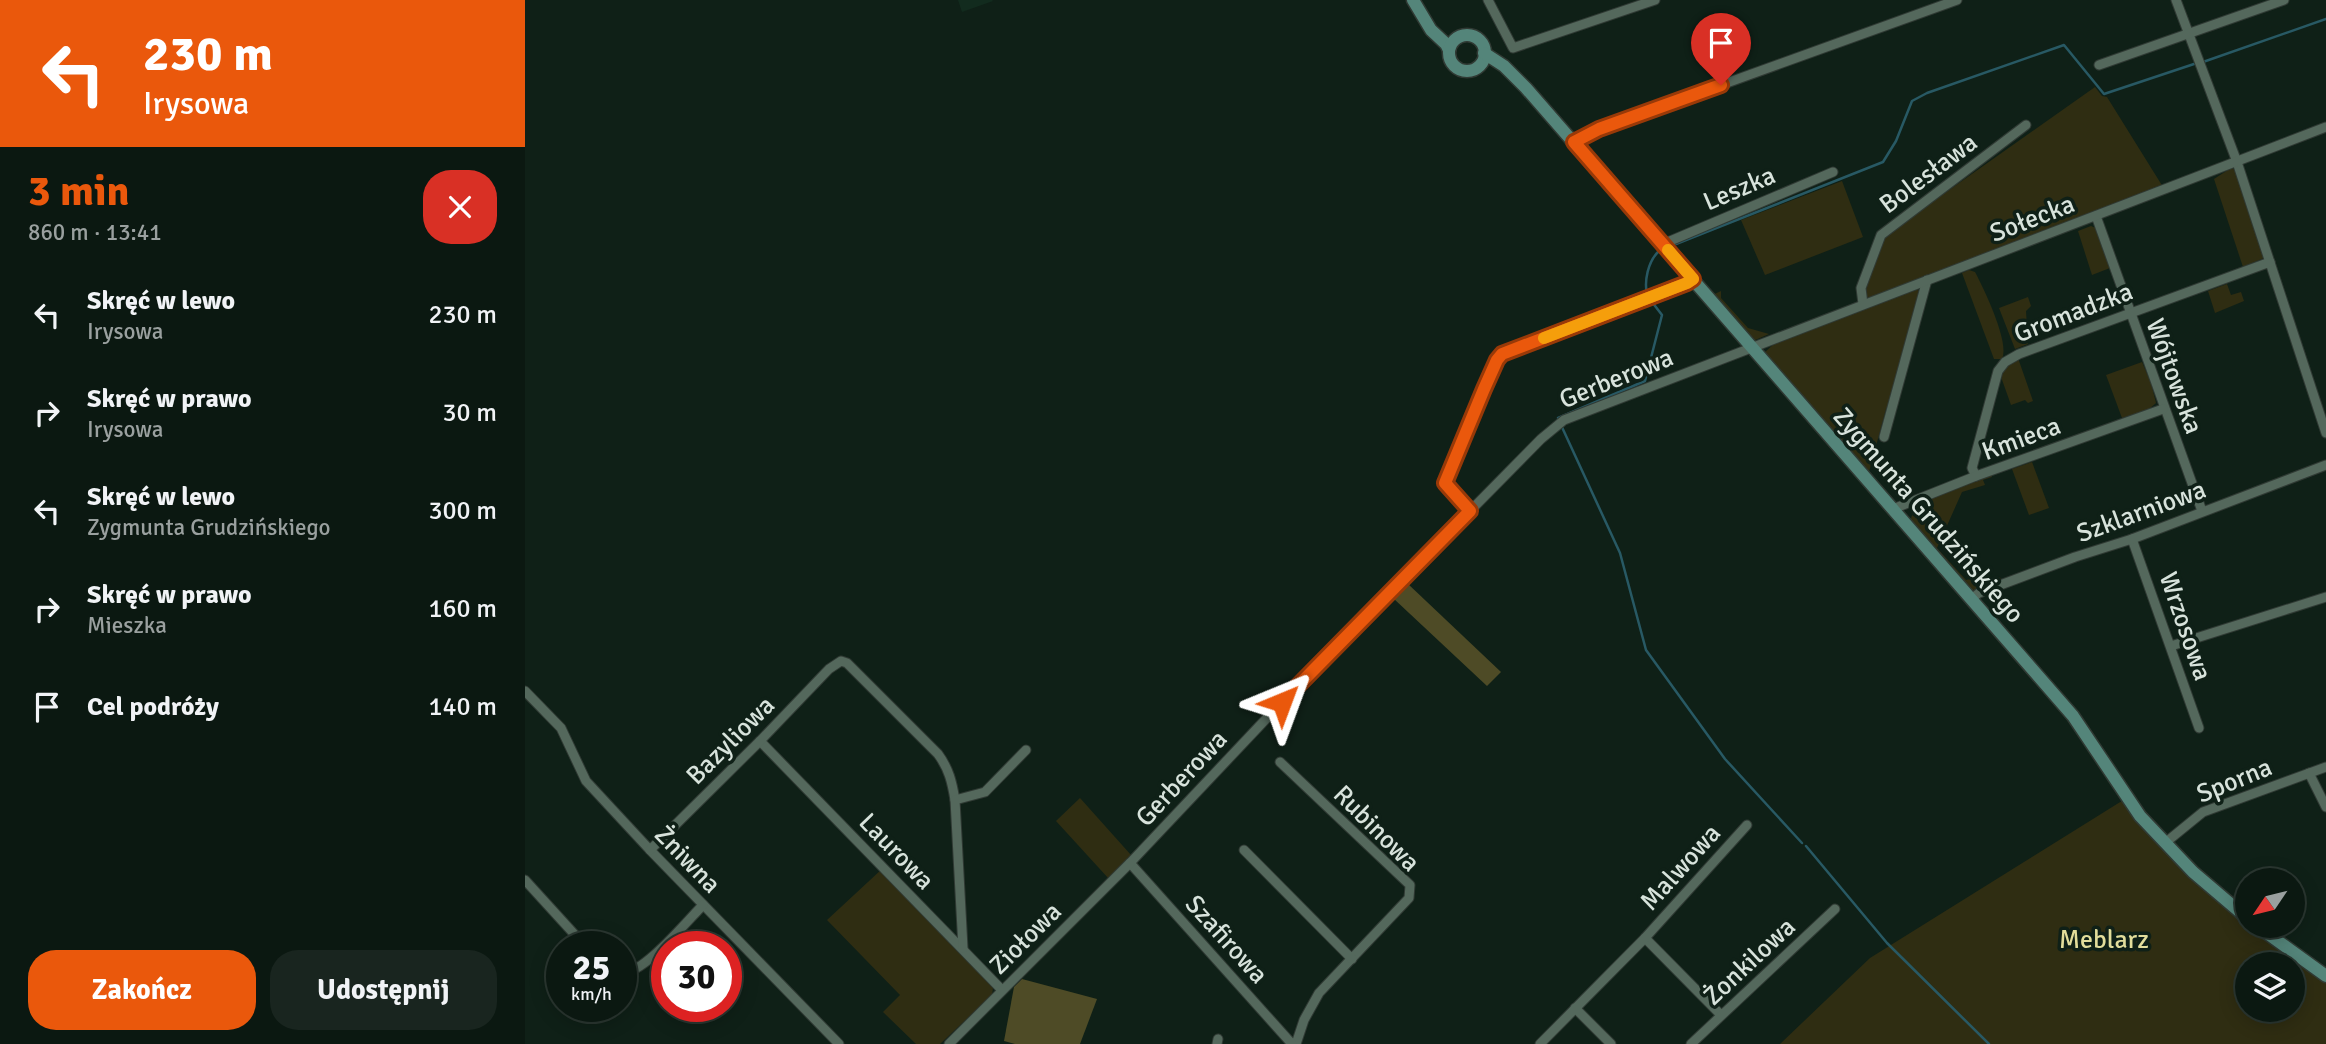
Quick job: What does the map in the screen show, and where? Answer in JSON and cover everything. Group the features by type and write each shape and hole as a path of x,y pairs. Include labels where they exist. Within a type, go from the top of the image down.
{"street":[{"path":"1413,0 1423,19 1449,50 1451,60 1457,67 1466,70 1483,67 1513,75"},
{"path":"1488,0 1513,48 1655,0"},
{"path":"1574,142 1599,129 1957,0"},
{"path":"2176,0 2237,162 2326,433"},
{"path":"2099,65 2284,0"},
{"path":"1423,19 1459,37"},
{"path":"1449,50 1452,42 1459,37 1468,35 1476,38 1482,44 1484,53 1482,61 1475,68"},
{"name":"Zygmunta Grudzińskiego","path":"1484,53 1513,75 1574,142 2079,723 2129,802 2165,843 2235,908"},
{"name":"Bolesława","path":"1863,304 1861,288 1881,235 2026,125"},
{"name":"Sołecka","path":"1752,347 2326,127"},
{"name":"Leszka","path":"1663,244 1833,172"},
{"name":"Wójtowska","path":"2096,216 2202,511"},
{"name":"Gromadzka","path":"1976,476 1972,468 2001,366 2019,354 2270,262"},
{"path":"1470,511 1445,483 1492,370 1502,354 1693,279"},
{"path":"1884,438 1927,280"},
{"name":"Gerberowa","path":"1130,863 1282,702 1541,439 1564,420 1752,347"},
{"name":"Kmieca","path":"1893,509 2163,408"},
{"name":"Szklarniowa","path":"1971,599 1987,590 2132,539 2326,465"},
{"name":"Wrzosowa","path":"2132,539 2199,728"},
{"path":"2171,646 2326,597"},
{"name":"Bazyliowa","path":"650,850 829,669 841,661 847,663 938,754 947,766 955,800"},
{"name":"Żniwna","path":"525,691 555,719 586,781 839,1044"},
{"name":"Laurowa","path":"760,741 1002,990"},
{"path":"963,948 955,800 985,792 1026,750"},
{"name":"Rubinowa","path":"1280,762 1410,885 1409,898 1319,993 1294,1044"},
{"name":"Sporna","path":"2165,843 2203,811 2326,767"},
{"path":"2309,773 2326,807"},
{"name":"Malwowa","path":"1540,1044 1645,938 1747,825"},
{"path":"1244,850 1352,959"},
{"name":"Ziołowa","path":"949,1044 1130,863"},
{"name":"Szafirowa","path":"1130,863 1294,1044"},
{"path":"525,880 571,931"},
{"path":"637,969 703,905"},
{"name":"Żonkilowa","path":"1691,1044 1835,909"},
{"name":"Malwowa","path":"1645,938 1721,1014"},
{"path":"2274,938 2326,976"},
{"path":"1574,1009 1611,1044"}],"shaded area":[{"path":"958,0 992,0 993,1 962,12"},
{"path":"1407,583 1501,672 1487,686 1393,598"},
{"path":"1022,979 1097,999 1080,1044 1015,1044 1004,1041 1014,987"}],"green space":[{"path":"2095,87 2102,96 2107,97 2163,187 1864,302 1870,266 1887,234"},
{"path":"2231,168 2236,170 2264,258 2243,267 2214,179"},
{"path":"1842,181 1863,237 1765,275 1741,220"},
{"path":"2091,226 2098,229 2110,268 2092,275 2078,231"},
{"path":"1969,270 1975,272 1995,316 2004,351 2002,359 1994,359 1962,273"},
{"path":"2227,284 2231,295 2241,292 2244,301 2215,313 2208,291"},
{"path":"1917,288 1920,293 1897,390 1886,409 1869,472 1888,493 1880,494 1763,354 1777,341"},
{"path":"1721,291 1721,298 1748,328 1769,334 1753,341 1706,298"},
{"path":"2028,297 2031,306 2026,311 2028,344 2015,349 1999,308"},
{"path":"2018,358 2033,401 2028,403 2025,400 2011,405 2001,377 2003,368"},
{"path":"2142,362 2156,403 2148,410 2122,418 2106,375"},
{"path":"2032,462 2049,508 2029,515 2012,469"},
{"path":"1991,474 1992,477 1983,480 1985,485 1962,492 1937,548 1966,580 1979,577 1982,583 2000,577 2001,580 1970,593 1910,524 1914,511 1924,501"},
{"path":"1080,798 1131,855 1109,879 1056,821"},
{"name":"Meblarz","path":"2125,799 2198,883 2235,915 2235,938 2264,938 2283,952 2235,952 2235,1022 2305,1022 2305,968 2326,983 2326,1044 1780,1044 1870,958"},
{"path":"882,869 993,988 992,995 940,1044 916,1044 883,1012 900,995 827,920"}],"waterway":[{"path":"2203,62 2326,19"},
{"path":"1676,244 1883,162 1896,141 1912,101 1927,93 2064,45 2104,94 2194,64"},
{"path":"1647,294 1648,272 1658,252"},
{"path":"1558,418 1645,381 1662,315 1652,302"},
{"path":"1561,425 1620,553 1646,650 1725,759 1802,843"},
{"path":"1806,846 1887,943 1989,1044"}],"slow traffic":[{"path":"1544,338 1693,279 1668,250"}],"route":[{"path":"1282,702 1470,511 1447,488 1446,478 1502,354 1693,279 1574,142 1599,129 1721,85"}]}
